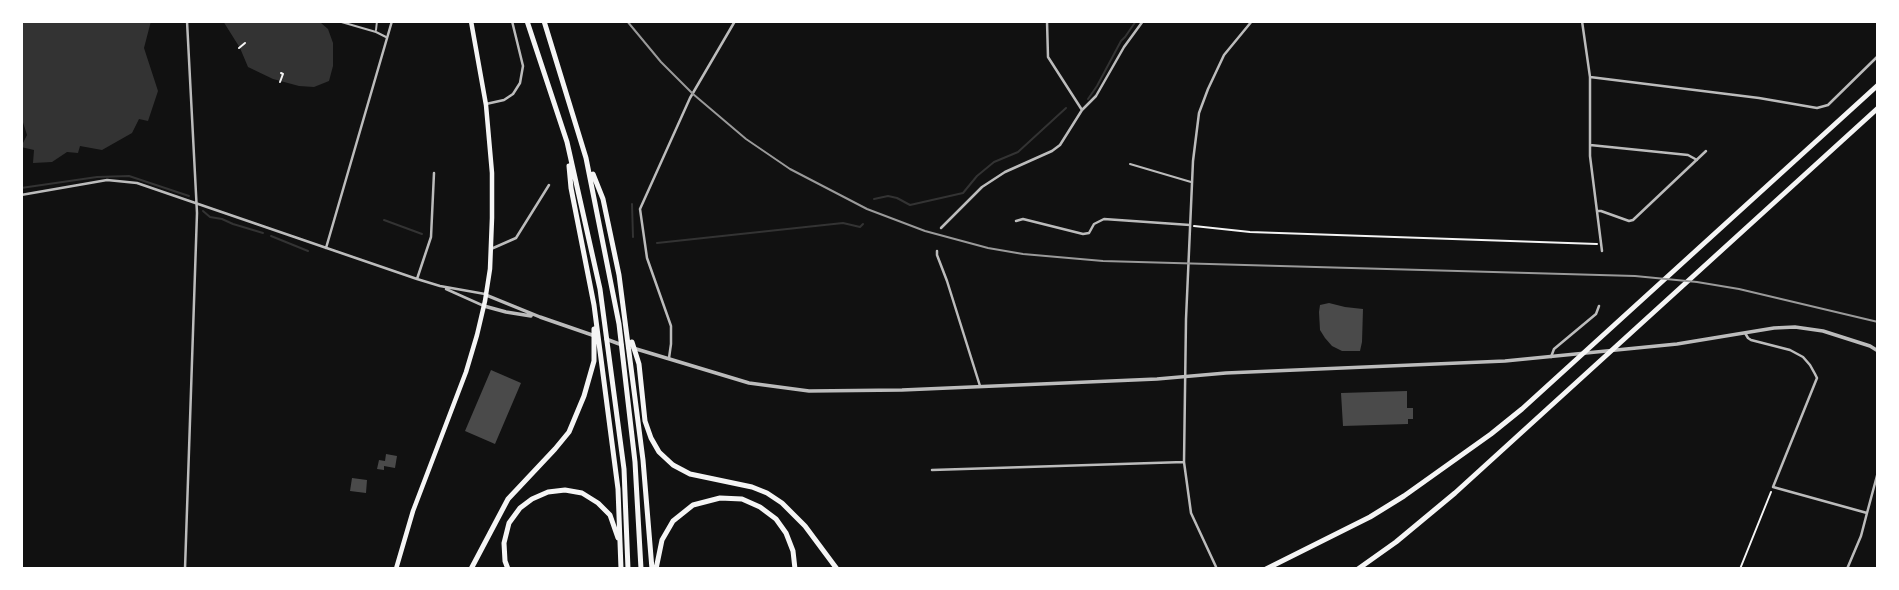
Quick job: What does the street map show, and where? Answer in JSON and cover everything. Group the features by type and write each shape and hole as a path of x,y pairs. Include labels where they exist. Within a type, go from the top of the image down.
{"highway":[{"path":"527,21 567,142 600,289 624,469 628,569"},
{"path":"544,21 586,158 603,199 619,275 628,329 654,569"},
{"path":"1266,569 1370,517 1458,459 1522,409 1878,85"},
{"path":"1358,569 1396,542 1455,493 1878,108"},
{"path":"567,142 571,188 594,305 618,489 621,569"},
{"path":"586,158 619,324 635,462 641,569"},
{"path":"471,569 508,499 555,449 574,422 594,361 594,305"},
{"path":"628,329 639,364 645,421 660,452 673,465 690,474 735,482 767,493 794,514 837,569"},
{"path":"508,569 504,543 509,523 520,508 548,492 565,490 582,493 598,503 610,515 621,552"},
{"path":"654,569 662,540 673,521 693,505 720,498 742,499 760,507 776,519 786,533 793,551 795,569"}],"main road":[{"path":"396,569 413,511 466,372 486,295 491,249 492,173 486,105 471,21"}],"street":[{"path":"185,569 196,202 187,21"},
{"path":"326,248 392,21"},
{"path":"486,105 504,100 513,94 520,83 523,66 512,21"},
{"path":"668,359 671,326 648,258 640,209 690,98 735,21"},
{"path":"1047,21 1048,57 1082,110"},
{"path":"941,228 982,187 1005,172 1060,145 1082,110 1096,96 1124,47 1143,21"},
{"path":"1217,569 1191,513 1184,461 1189,225 1199,113 1224,55 1252,21"},
{"path":"1582,21 1590,77 1590,156 1602,251"},
{"path":"1590,77 1817,108 1828,106 1878,56"},
{"path":"1590,145 1688,155 1697,160"},
{"path":"1598,211 1633,220 1706,151"},
{"path":"416,279 431,237 433,173"},
{"path":"21,195 107,180 137,183 416,279 486,295 576,330 655,355 749,383 809,391 902,390 1506,361 1677,344 1774,328 1811,328 1878,351"},
{"path":"491,249 516,238 549,185"},
{"path":"1016,221 1023,219 1083,234 1089,233 1094,224 1104,219 1189,225"},
{"path":"937,251 980,386"},
{"path":"440,286 484,306 540,317"},
{"path":"1551,357 1554,349 1596,314 1600,306"},
{"path":"1745,333 1751,340 1783,347 1803,357 1816,378 1773,488 1867,513"},
{"path":"932,470 1184,461"},
{"path":"1847,569 1861,536 1878,472"}],"lane":[{"path":"338,21 386,37"},
{"path":"376,32 377,21"},
{"path":"1130,164 1192,182"}],"path":[{"path":"239,48 244,42"},
{"path":"280,82 283,74"},
{"path":"1189,225 1250,232 1602,244"},
{"path":"1740,569 1773,488"}],"shaded area":[{"path":"21,21 151,21 144,48 158,91 148,121 139,119 132,133 102,150 80,146 78,153 67,152 52,162 33,163 34,150 21,147 27,135 21,116"},
{"path":"223,21 318,21 328,29 333,43 333,66 329,81 314,87 299,86 273,79 248,67"}],"building":[{"path":"1329,303 1363,309 1360,351 1342,351 1332,346 1325,338 1320,330 1319,312 1320,305"},
{"path":"491,370 521,383 495,444 465,431"},
{"path":"1407,391 1407,408 1413,408 1413,419 1408,419 1408,424 1343,426 1341,393"},
{"path":"386,454 397,456 395,468 384,466 384,470 377,469 379,460 385,461"},
{"path":"352,478 367,480 366,493 350,491"}],"waterway":[{"path":"1088,99 1121,41 1136,21"},
{"path":"874,199 888,196 910,205 963,193 977,176 994,162 1018,152 1066,108"},
{"path":"21,188 97,177 129,176 189,196"},
{"path":"632,204 633,237"},
{"path":"203,211 210,217 263,233"},
{"path":"384,220 422,234"},
{"path":"657,243 843,223 860,227 863,224"},
{"path":"271,236 308,251"}],"railway":[{"path":"627,21 661,62 693,94 746,139 790,169 867,209 925,231 988,248 1103,261 1635,276 1739,289 1878,322"}]}
